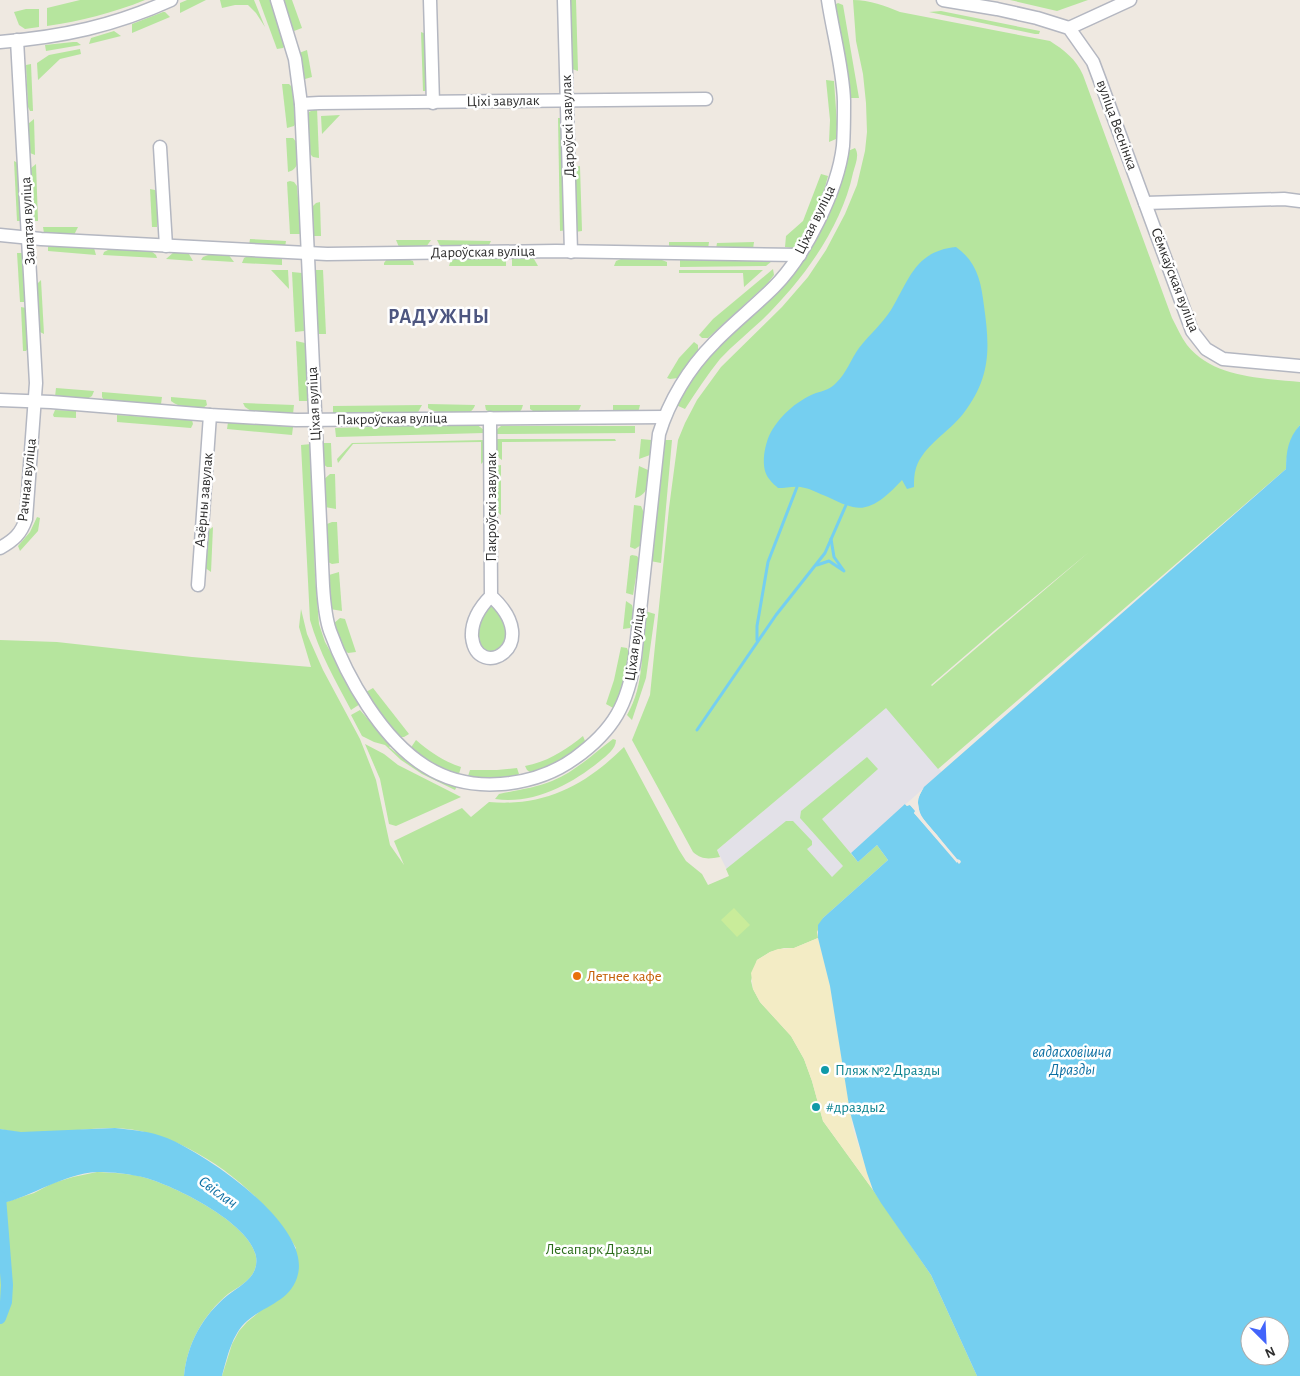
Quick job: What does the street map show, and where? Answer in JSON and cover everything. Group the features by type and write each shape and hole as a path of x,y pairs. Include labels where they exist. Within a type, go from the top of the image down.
{"street":[{"path":"0,42 56,36 88,30 142,13 170,0"},
{"name":"Ціхая вуліца","path":"277,0 295,59 301,104 325,610 330,630 350,676 364,701 375,717 415,759 426,767 461,782 491,785 527,781 566,765 592,746 618,715 632,682 658,443 664,417 685,379 711,345 775,286 800,255 826,204 836,175 843,148 844,100 828,0"},
{"path":"430,0 433,102"},
{"name":"Дароўскі завулак","path":"564,0 571,252"},
{"path":"943,0 1037,18 1069,28 1130,0"},
{"name":"вуліца Веснінка","path":"1069,28 1093,62 1146,203"},
{"name":"Залатая вуліца","path":"17,40 29,237 36,382 35,402"},
{"name":"Ціхі завулак","path":"301,104 706,99"},
{"path":"160,147 166,246"},
{"path":"1146,203 1284,199 1300,201"},
{"name":"Сёмкаўская вуліца","path":"1146,203 1192,331 1199,342 1214,355 1223,359 1300,366"},
{"name":"Дароўская вуліца","path":"0,235 41,239 308,253 571,252 800,255"},
{"name":"Пакроўская вуліца","path":"0,400 210,415 315,419 664,417"},
{"name":"Рачная вуліца","path":"0,548 22,531 26,519 35,402"},
{"name":"Азёрны завулак","path":"198,586 210,415"},
{"name":"Пакроўскі завулак","path":"490,418 491,596"},
{"path":"491,596 501,604 508,616 513,632 512,643 506,652 496,658 485,657 479,653 474,646 472,632 477,612 491,596"}],"shaded area":[{"path":"886,707 942,772 906,804 817,932 818,938 781,932 730,876 717,850"}],"green space":[{"path":"80,0 145,0 97,16 47,26 47,8"},
{"path":"187,0 206,0 180,13 180,3"},
{"path":"220,0 254,0 265,27 248,5 222,8"},
{"path":"259,0 272,0 286,44 283,48 277,49"},
{"path":"282,0 292,0 302,28 294,31"},
{"path":"576,0 578,71 572,69 571,66 569,2"},
{"path":"853,0 871,2 900,12 1050,41 1065,51 1077,64 1083,75 1172,318 1185,342 1198,356 1224,370 1254,377 1300,382 1300,425 1290,446 1286,469 938,769 886,708 717,850 720,857 706,858 693,852 632,740 650,695 669,508 678,440 697,400 721,367 782,307 808,277 826,250 845,214 857,185 865,151 867,132 863,74 856,41","holes":["1089,552 932,686 995,630"]},
{"path":"1010,0 1088,0 1057,11"},
{"path":"838,3 843,5 859,98 851,98 833,6"},
{"path":"26,9 39,9 39,27 25,29 19,25 14,12"},
{"path":"941,11 1040,31 1039,34 1035,34 929,12"},
{"path":"163,12 170,17 132,33 132,24"},
{"path":"114,31 121,36 89,44 91,38"},
{"path":"421,32 426,34 428,91 423,91"},
{"path":"77,42 81,45 46,51 45,45"},
{"path":"80,49 81,54 60,59 38,80 37,63 49,55"},
{"path":"307,50 312,77 305,79 299,53"},
{"path":"31,64 33,111 30,111 28,107 26,65"},
{"path":"826,80 834,81 837,124 836,139 829,142 830,120"},
{"path":"282,84 289,84 292,87 297,121 294,126 287,128"},
{"path":"317,108 319,158 313,157 308,152 307,116 309,112"},
{"path":"340,115 322,134 321,116"},
{"path":"558,118 563,118 567,230 560,231"},
{"path":"34,119 35,155 30,153 29,149 28,124"},
{"path":"286,138 293,138 298,144 297,165 288,172"},
{"path":"855,148 857,160 847,194 839,214 818,253 777,305 720,359 685,409 676,405 701,365 810,249 830,209 848,151"},
{"path":"14,161 18,163 21,221 17,221"},
{"path":"36,164 38,221 33,221 30,169"},
{"path":"580,166 582,231 575,232 574,171 575,167"},
{"path":"821,174 828,176 815,212 796,246 792,248 785,247 786,236 803,221"},
{"path":"287,182 294,182 297,186 301,234 290,234"},
{"path":"150,189 155,190 157,193 157,227 152,227"},
{"path":"320,202 321,236 311,236 311,208"},
{"path":"43,227 78,227 74,235 44,233"},
{"path":"250,239 286,241 285,247 249,246"},
{"path":"396,240 431,240 426,247 399,247"},
{"path":"437,240 491,241 488,247 440,246"},
{"path":"669,242 709,242 708,249 669,248"},
{"path":"754,242 753,249 716,249 717,243"},
{"path":"48,245 91,246 94,248 96,255 48,251"},
{"path":"110,249 151,251 157,258 103,255 104,252"},
{"path":"174,252 189,254 193,261 166,259"},
{"path":"17,253 24,253 27,302 20,302"},
{"path":"211,254 228,254 234,262 201,260 203,257"},
{"path":"248,256 282,257 282,265 242,263 244,258"},
{"path":"387,259 410,260 413,261 414,265 384,265"},
{"path":"451,259 506,259 506,266 449,266"},
{"path":"512,259 534,259 538,266 512,266"},
{"path":"621,259 662,260 667,262 667,266 614,266 616,261"},
{"path":"763,259 772,261 766,266 680,267 680,260"},
{"path":"773,269 774,275 767,284 708,338 702,338 699,335 713,319"},
{"path":"271,270 288,270 289,289"},
{"path":"315,270 323,270 326,334 317,334"},
{"path":"679,270 763,270 744,287 743,273 679,273"},
{"path":"292,272 302,273 304,331 295,332"},
{"path":"41,280 44,334 38,331 36,285"},
{"path":"21,307 26,308 28,348 26,351 23,351"},
{"path":"296,341 305,343 306,347 308,401 299,401"},
{"path":"694,342 698,345 698,352 678,378 667,378 679,358"},
{"path":"56,388 94,391 92,396 87,399 55,397"},
{"path":"102,392 162,397 161,404 104,400"},
{"path":"171,397 206,400 207,405 203,408 182,406 171,401"},
{"path":"243,403 294,405 293,414 251,411"},
{"path":"428,404 475,405 470,412 459,414 431,410 428,408"},
{"path":"422,405 417,414 333,415 333,406"},
{"path":"485,405 523,405 521,410 516,413 497,413 486,410"},
{"path":"530,405 581,405 575,413 536,413 530,409"},
{"path":"613,405 640,405 638,413 615,413"},
{"path":"55,410 76,411 76,418 54,417"},
{"path":"117,415 192,420 193,424 191,428 117,422"},
{"path":"228,422 293,427 292,435 227,429"},
{"path":"476,424 484,430 484,433 336,437 335,428"},
{"path":"501,426 635,426 635,433 494,434"},
{"path":"495,439 615,439 616,441 502,442 502,460 495,455"},
{"path":"641,439 651,440 650,455 639,459"},
{"path":"484,440 484,461 481,464 481,442 353,444 338,463 337,459 352,443"},
{"path":"664,440 672,440 661,563 650,561"},
{"path":"323,443 331,443 332,467 327,467 322,463"},
{"path":"311,444 315,575 319,624 325,642 360,704 351,710 333,677 310,620 301,445"},
{"path":"501,465 501,515 496,511 496,466"},
{"path":"639,466 648,470 648,484 646,491 635,498"},
{"path":"330,474 335,474 336,509 325,507 322,481"},
{"path":"634,505 641,506 644,513 641,545 635,549 630,547"},
{"path":"37,517 40,518 38,531 20,551 18,546 30,532"},
{"path":"337,522 339,563 332,564 326,561 326,528 327,524"},
{"path":"213,527 211,572 204,567 207,531"},
{"path":"630,556 637,556 639,559 633,595 626,593"},
{"path":"339,572 342,611 330,609 329,575"},
{"path":"626,601 632,605 633,617 630,628 623,629"},
{"path":"491,605 503,617 506,627 506,644 491,654 482,649 479,625 486,610"},
{"name":"Лесапарк Дразды","path":"301,609 307,634 323,670 360,739 376,780 390,845 404,865 394,841 462,808 471,817 489,802 509,803 528,801 563,791 595,772 624,747 679,850 686,861 702,874 708,885 729,876 726,869 786,821 793,821 812,841 812,845 807,849 832,877 843,866 800,818 801,811 867,757 878,769 822,819 858,862 877,845 888,860 823,918 817,932 818,938 794,948 784,948 770,952 757,960 751,981 760,1002 791,1036 804,1059 823,1121 931,1275 977,1376 222,1376 232,1344 239,1331 258,1313 296,1248 263,1204 242,1184 218,1166 193,1151 167,1139 140,1131 99,1128 27,1133 0,1129 0,640 57,642 192,657 311,667 299,627"},
{"path":"645,611 655,614 646,678 632,720 627,715 633,703 640,678"},
{"path":"340,618 345,619 356,652 348,653 344,650 333,624"},
{"path":"621,647 627,648 629,661 615,709 606,704 614,680"},
{"path":"373,688 409,734 399,737 375,709 366,692"},
{"path":"360,710 391,746 389,747 411,765 457,786 455,790 422,774 401,760 385,745 362,736 351,715"},
{"path":"583,736 587,746 575,754 533,774 527,770 525,766 541,762 556,755"},
{"path":"613,739 616,740 616,743 608,755 564,785 538,796 524,799 495,799 499,794 539,785 561,777"},
{"path":"416,740 437,756 461,767 459,774 457,775 436,766 412,750"},
{"path":"365,744 384,754 398,765 461,797 396,826 389,824 380,779"},
{"path":"517,768 519,774 509,779 487,779 468,776 470,770"},
{"path":"734,908 750,925 737,937 721,920"},
{"path":"97,1172 128,1174 146,1178 177,1190 217,1212 248,1240 256,1255 255,1269 247,1280 219,1302 204,1321 189,1353 184,1376 0,1376 0,1204 34,1193 53,1183"}],"sand":[{"name":"Пляж №2 Дразды","path":"818,938 830,986 853,1129 873,1190 823,1121 804,1059 791,1036 760,1002 753,989 751,973 757,960 778,949 794,948"}],"water":[{"path":"956,247 969,259 977,273 983,297 987,336 984,375 979,388 963,414 930,446 919,460 915,473 914,487 907,489 902,480 874,504 860,508 846,505 807,489 798,487 778,488 767,476 764,465 769,436 777,422 801,400 824,391 840,379 859,348 891,310 909,278 922,261 931,254"},
{"name":"вадасховішча Дразды","path":"1300,425 1300,1376 977,1376 931,1275 881,1203 873,1190 867,1173 850,1112 830,986 818,938 818,925 823,918 888,860 877,845 858,862 851,853 905,804 907,806 909,804 916,811 914,813 957,863 957,860 920,813 918,801 924,787 1286,469 1288,446"},
{"name":"Свіслач","path":"115,1128 148,1132 167,1138 206,1159 252,1193 272,1213 288,1234 297,1254 298,1274 295,1283 284,1297 254,1315 242,1326 231,1347 222,1376 184,1376 193,1342 204,1321 219,1303 247,1280 255,1269 256,1255 248,1240 217,1212 177,1190 146,1178 134,1175 97,1172 72,1177 0,1204 0,1129 21,1132"}],"pier":[{"path":"924,787 918,798 920,815 957,859 960,860 959,864 914,813 915,811 910,805 907,806 905,804 910,802 916,807 916,797"}],"waterway":[{"path":"757,640 757,626 768,562 797,487"},
{"path":"697,730 776,615 825,553 846,505"},
{"path":"817,565 829,561 844,571 834,557 831,539"},
{"path":"0,1197 7,1285 6,1302 0,1318"}],"place":[{"name":"Летнее кафе","path":"577,976"},
{"name":"Пляж №2 Дразды","path":"825,1070"},
{"name":"#дразды2","path":"816,1107"}],"district":[{"name":"РАДУЖНЫ","path":"439,317"}]}
